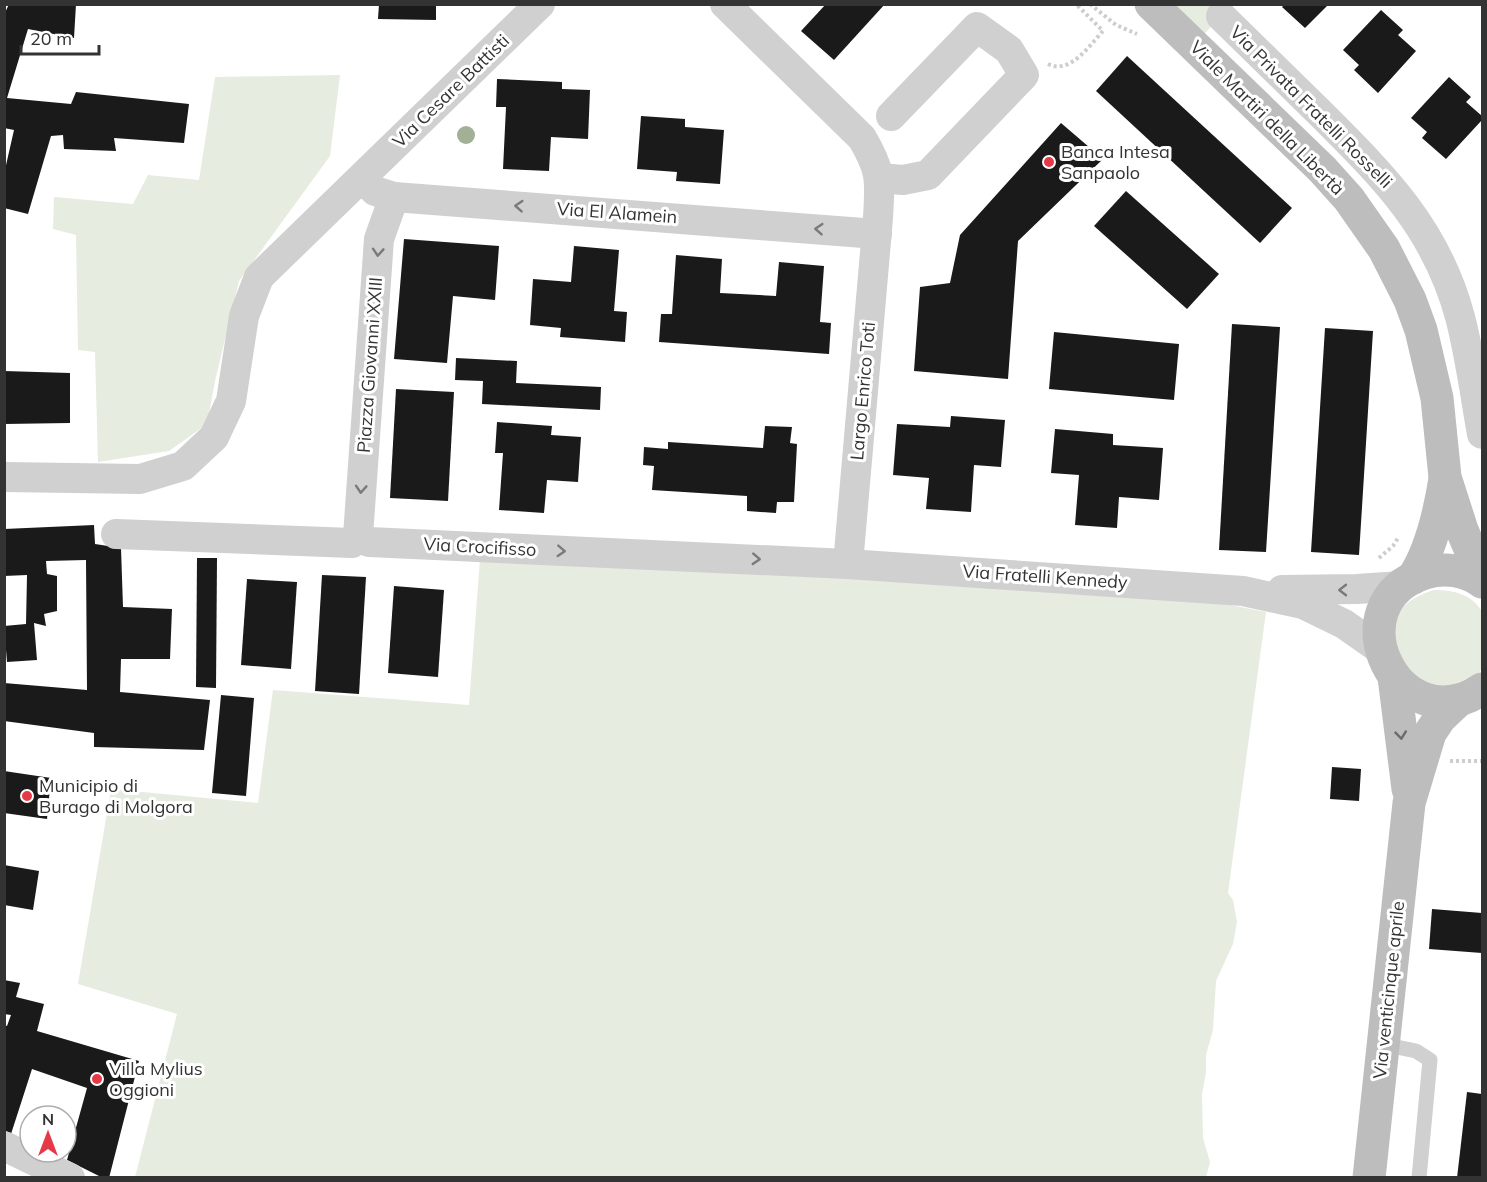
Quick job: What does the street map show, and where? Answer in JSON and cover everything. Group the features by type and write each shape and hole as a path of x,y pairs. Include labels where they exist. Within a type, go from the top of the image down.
{"street":[{"name":"Via Cesare Battisti","path":"4,477 140,479 183,466 214,437 231,401 244,316 259,277 540,4"},
{"path":"724,4 862,138 874,159 880,178 903,180 928,175 1024,75 1009,50 977,27 891,116"},
{"name":"Viale Martiri della Libertà","path":"1151,4 1322,169 1349,199 1384,249 1410,300 1429,358 1437,398 1445,477 1462,530 1482,577"},
{"name":"Via Privata Fratelli Rosselli","path":"1221,16 1371,164 1400,196 1424,231 1460,316 1482,434"},
{"name":"Via El Alamein","path":"362,178 375,191 394,196 878,226"},
{"name":"Largo Enrico Toti","path":"848,564 878,226 880,178"},
{"name":"Piazza Giovanni XXIII","path":"358,536 379,239 394,196"},
{"name":"Viale Martiri della Libertà","path":"1388,663 1379,631 1383,614 1390,599 1418,570 1431,536 1442,498 1445,477"},
{"name":"Via Crocifisso","path":"117,534 352,543 358,536 369,542 848,564"},
{"name":"Via Fratelli Kennedy","path":"848,564 1243,591 1357,590 1407,582"},
{"path":"1407,582 1430,571 1449,570 1468,574 1482,582"},
{"name":"Via Fratelli Kennedy","path":"1243,591 1303,604 1344,624 1388,663"},
{"path":"1388,663 1408,690 1423,697 1442,701 1471,694"},
{"name":"Via venticinque aprile","path":"1388,663 1409,803"},
{"name":"Via venticinque aprile","path":"1369,1178 1409,803 1430,733 1440,718 1471,694"},
{"path":"4,1146 70,1178"}],"lane":[{"path":"1382,1044 1416,1051 1430,1060 1419,1178"}],"path":[{"path":"1076,4 1102,31"},
{"path":"1090,4 1116,26 1143,37"},
{"path":"1373,563 1393,546 1402,530"}],"shaded area":[{"path":"1174,5 1232,5 1204,34"},
{"path":"340,75 330,156 239,281 207,424 169,451 98,462 95,352 78,350 76,235 53,229 54,197 133,204 148,175 199,180 215,77"},
{"path":"480,559 756,568 1199,599 1266,612 1228,893 1233,900 1237,922 1233,944 1216,981 1213,1030 1206,1055 1202,1094 1203,1138 1210,1162 1206,1177 135,1177 177,1014 78,984 111,789 258,803 273,690 469,705"},
{"path":"1434,590 1461,594 1478,605 1482,611 1482,668 1478,674 1440,690 1401,669 1393,631 1395,619 1402,608 1421,595"}],"building":[{"path":"9,4 76,4 74,38 28,29 7,98 71,104 76,92 189,104 184,143 114,138 116,151 64,149 63,135 51,136 28,214 4,208 4,174 14,130 4,128 4,15"},
{"path":"379,4 436,4 436,20 378,19"},
{"path":"826,4 885,4 834,60 801,31"},
{"path":"1284,5 1328,5 1305,28 1282,7"},
{"path":"1381,10 1403,30 1398,35 1416,51 1378,93 1354,70 1359,65 1343,50"},
{"path":"1127,56 1292,208 1260,243 1096,91"},
{"path":"1449,77 1471,97 1466,102 1482,116 1482,120 1446,159 1422,138 1427,132 1411,118"},
{"path":"497,79 562,82 562,89 590,90 588,139 551,137 549,171 503,169 506,107 496,107"},
{"path":"641,116 685,119 685,127 724,130 720,184 676,181 677,172 637,169"},
{"path":"1061,123 1103,159 1018,241 1008,379 914,371 920,287 950,283 960,235"},
{"path":"1126,191 1219,274 1187,309 1094,226"},
{"path":"404,239 499,246 495,300 453,296 447,363 394,359"},
{"path":"574,246 619,250 614,311 627,312 625,342 560,337 561,328 530,325 533,279 571,282"},
{"path":"676,255 722,259 720,293 776,296 779,262 824,266 820,322 831,323 829,354 659,342 661,314 672,314"},
{"path":"1232,324 1280,327 1266,552 1219,550"},
{"path":"1325,328 1373,331 1359,555 1311,552"},
{"path":"1054,332 1179,344 1174,400 1049,389"},
{"path":"456,358 517,361 516,383 601,387 600,410 482,404 483,381 455,380"},
{"path":"4,371 70,373 70,423 4,424"},
{"path":"396,389 454,392 448,501 390,498"},
{"path":"951,416 1005,420 1001,467 974,465 971,512 926,509 929,478 893,475 897,424 950,427"},
{"path":"497,422 552,426 551,435 581,437 578,482 547,480 544,513 499,510 503,453 495,453"},
{"path":"765,426 792,427 790,443 797,444 794,502 777,502 776,513 747,511 747,496 652,490 654,466 643,465 644,447 668,449 668,442 763,448"},
{"path":"1055,429 1113,434 1113,445 1163,448 1159,500 1119,497 1117,528 1075,525 1079,475 1051,473"},
{"path":"94,525 95,544 121,548 123,607 172,609 170,659 121,659 120,692 210,700 204,750 94,747 94,733 4,721 4,683 87,690 86,560 46,561 47,574 57,576 57,611 44,614 46,626 34,623 37,660 7,662 4,626 26,624 27,575 4,576 4,529"},
{"path":"197,558 217,558 216,688 196,687"},
{"path":"322,575 366,577 359,694 315,691"},
{"path":"247,579 297,582 291,669 241,665"},
{"path":"394,586 444,590 438,677 388,673"},
{"path":"221,695 254,698 246,796 212,793"},
{"path":"1332,767 1361,769 1359,801 1330,799"},
{"name":"Municipio di Burago di Molgora","path":"4,771 51,778 47,819 4,813"},
{"name":"Municipio di Burago di Molgora","path":"4,865 39,871 33,910 4,905"},
{"path":"1432,909 1482,913 1482,953 1429,949"},
{"name":"Villa Mylius Oggioni","path":"4,980 20,983 16,997 44,1004 37,1031 139,1061 109,1178 103,1178 75,1164 78,1164 78,1120 87,1088 32,1069 21,1104 18,1104 18,1112 11,1134 4,1130 4,1025 7,1026 11,1015 4,1014"},
{"path":"1467,1092 1482,1094 1482,1178 1457,1178"}],"place":[{"name":"Banca Intesa Sanpaolo","path":"1049,162"},
{"name":"Municipio di Burago di Molgora","path":"27,796"},
{"name":"Villa Mylius Oggioni","path":"97,1079"}]}
